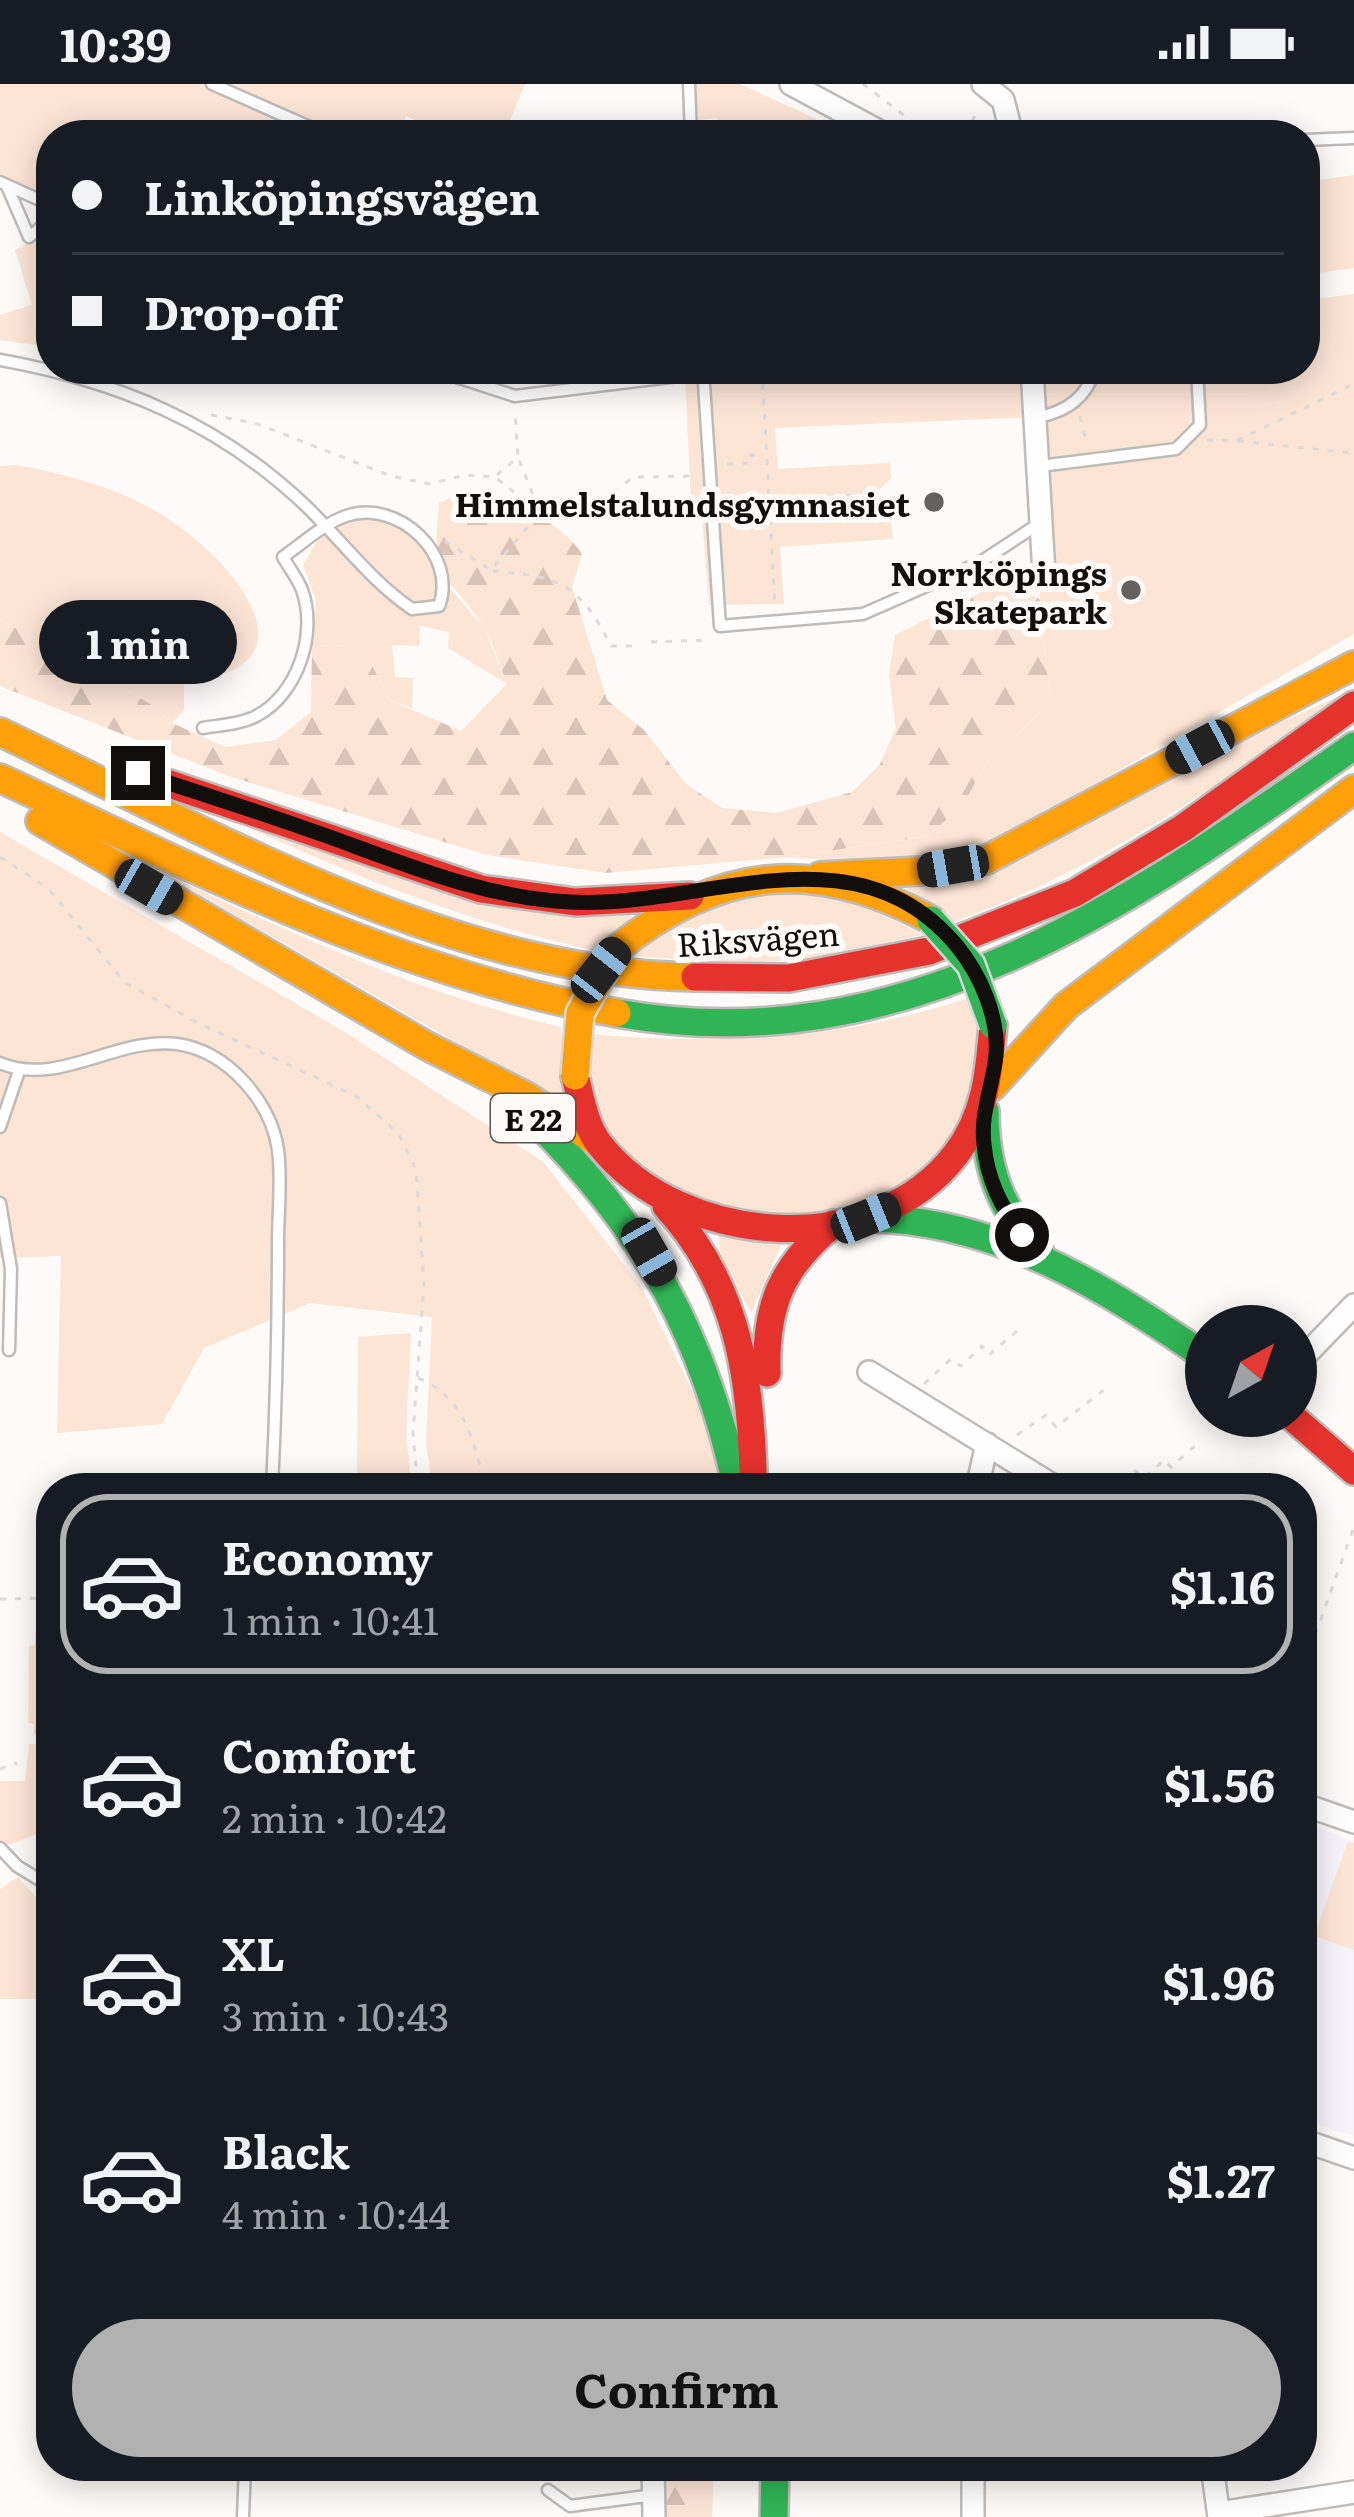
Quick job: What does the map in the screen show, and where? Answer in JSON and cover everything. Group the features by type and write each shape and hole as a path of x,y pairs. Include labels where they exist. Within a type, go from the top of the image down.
{"main road":[{"path":"598,1143 575,1076 580,1013 618,948 644,923 690,896 729,884 921,872 986,860 1354,665"},
{"name":"Riksvägen","path":"0,730 296,872 491,947 651,979 716,982 794,977 892,960 973,937 1032,913 1139,855 1354,705"},
{"path":"0,730 481,889 574,902 690,896"},
{"path":"0,778 277,907 464,983 557,1007 655,1022 717,1022 848,1008 917,993 1019,957 1134,897 1354,746"},
{"path":"866,1218 937,1178 969,1141 987,1101 1039,1029 1354,789"},
{"name":"E 22","path":"0,796 427,1046 526,1112 630,1225 697,1342 715,1386 734,1473"},
{"path":"820,876 880,892 931,920 971,965 993,1025 996,1053 983,1142 995,1194 1022,1235 1054,1265"},
{"path":"427,1046 526,1096 598,1143 709,1253 737,1319 750,1390 753,1473"},
{"path":"657,1198 736,1223 792,1228 866,1218 948,1220 1054,1265 1185,1344"},
{"path":"773,1473 764,1328 768,1303 790,1262 833,1224"},
{"path":"1315,1437 1354,1471"},
{"path":"774,2517 775,2481"},
{"path":"801,2481 801,2517"}],"street":[{"path":"791,84 825,91 865,120"},
{"path":"988,85 1004,100 1009,120"},
{"path":"1034,384 1044,574"},
{"path":"1317,1343 1354,1305"},
{"path":"869,1372 1033,1473"},
{"path":"982,1473 992,1447"},
{"path":"1317,1809 1354,1822"},
{"path":"1317,2145 1354,2158"},
{"path":"973,2481 973,2517"},
{"path":"1214,2481 1219,2515 1354,2492"}],"lane":[{"path":"212,84 294,120"},
{"path":"689,84 690,120"},
{"path":"1320,139 1354,138"},
{"path":"4,184 36,198"},
{"path":"4,184 28,237 36,231"},
{"path":"0,360 36,365"},
{"path":"105,384 202,425 263,467 326,526 384,590 412,609 439,606 447,585 444,566 424,542 395,520 368,513 348,515 326,526 284,557 303,591 307,621 300,663 284,698 254,718 203,728"},
{"path":"478,384 515,396 605,384"},
{"path":"704,384 720,626 863,614 980,562 1040,523"},
{"path":"1038,417 1075,402 1089,384"},
{"path":"1040,466 1175,449 1199,425 1199,384"},
{"path":"0,1063 19,1071 52,1068 139,1044 178,1044 222,1061 239,1074 278,1149 272,1473"},
{"path":"0,1127 19,1071"},
{"path":"0,1203 11,1269 9,1350"},
{"path":"0,1847 36,1878"},
{"path":"243,2517 244,2481"},
{"path":"548,2490 570,2506 654,2506"}],"path":[{"path":"863,84 910,120"},
{"path":"972,120 988,85"},
{"path":"1236,441 1354,383"},
{"path":"762,384 776,623"},
{"path":"515,396 518,457 540,513"},
{"path":"208,415 255,423 391,476 430,484 465,475 495,477 540,513 592,511 634,477 748,464 747,456 765,454"},
{"path":"1190,438 1354,453"},
{"path":"495,477 518,457"},
{"path":"712,501 875,494"},
{"path":"491,570 540,513"},
{"path":"424,542 436,536 491,570 534,574 572,586 594,612 611,646 633,646"},
{"path":"910,1398 951,1359 961,1366 982,1346 989,1355 1018,1330"},
{"path":"417,1377 443,1388 462,1417 481,1473"},
{"path":"992,1447 1046,1415 1056,1427 1108,1386"},
{"path":"1150,1473 1164,1460 1171,1467 1196,1445"},
{"path":"1317,1630 1354,1527"},
{"path":"0,1599 36,1598"},
{"path":"0,1769 17,1763"}],"shaded area":[{"path":"1317,1827 1354,1841 1354,2136 1317,2124"}],"green space":[{"path":"0,84 525,84 510,120 415,120 406,116 404,120 36,120 36,190 0,174"},
{"path":"695,84 740,84 818,120 717,118 697,120"},
{"path":"1354,175 1354,268 1320,273 1320,180"},
{"path":"36,239 36,345 0,340 0,315 32,305 15,250"},
{"path":"1354,294 1354,634 994,843 874,864 788,857 928,836 963,805 985,765 1050,703 1040,599 1037,417 775,428 778,469 890,463 891,478 875,494 890,509 893,539 780,547 784,604 709,605 701,503 691,503 685,384 1320,384 1320,298"},
{"path":"18,465 114,491 193,537 218,560 254,612 258,636 250,657 226,673 184,682 184,710 172,723 149,703 0,619 0,466"},
{"path":"462,492 494,497 529,511 573,542 582,554 572,587 607,700 644,730 686,784 722,808 777,813 852,792 880,764 896,728 889,675 895,635 1002,582 1040,599 1050,703 985,765 963,805 928,836 788,857 605,873 487,855 231,777 0,686 0,619 149,703 172,723 225,747 276,740 311,712 312,647 344,646 369,661 389,700 461,731 507,684 489,636 440,565 439,503"},
{"path":"367,513 416,532 447,585 485,629 507,684 448,648 449,632 420,626 419,646 392,645 395,677 413,678 412,708 389,700 369,661 354,648 312,647 316,600 303,565 326,526"},
{"path":"1354,690 1162,819 1008,900 954,921 902,886"},
{"path":"249,828 632,916 597,951 420,899"},
{"path":"0,832 345,1032 543,1162 641,1286 726,1460 727,1473 431,1473 426,1444 432,1317 310,1303 204,1348 162,1424 57,1433 61,1256 0,1258"},
{"path":"149,866 402,978 561,1027 565,1105"},
{"path":"788,890 862,902 922,935 806,959 744,963 628,956 694,912"},
{"path":"968,998 981,1038 964,1124 901,1189 790,1221 690,1201 615,1143 591,1092 591,1034 687,1039 782,1036 875,1023"},
{"path":"718,1230 786,1234 751,1313 721,1256"},
{"path":"411,1333 406,1434 410,1473 357,1473 358,1337"},
{"path":"35,1632 36,1735 34,1724 28,1723 29,1646 35,1645"},
{"path":"29,1744 36,1744 36,1835 0,1848 0,1781 25,1781"},
{"path":"1348,1841 1354,1843 1354,1950 1317,1937"},
{"path":"18,1877 36,1897 36,1999 0,1999 0,1889"},
{"path":"665,2481 713,2481 712,2517 665,2517"}],"traffic: fast":[{"path":"617,1013 722,1023 822,1015 918,992 1010,957 1099,912 1186,860 1354,746"},
{"path":"931,920 971,965 993,1025"},
{"path":"985,1111 988,1151 998,1188 1015,1221 1040,1253"},
{"path":"539,1124 611,1206 666,1291 707,1383 733,1473"},
{"path":"872,1218 919,1222 1007,1245 1089,1283 1185,1343"},
{"path":"774,2517 775,2481"}],"traffic: slow":[{"path":"820,876 921,871 986,860 1354,665"},
{"path":"0,732 249,853 425,925 515,952 605,970 695,977"},
{"path":"0,778 226,883 378,946 456,973 617,1013"},
{"path":"992,1087 1066,1006 1354,789"},
{"path":"40,821 427,1046 526,1096 598,1143"},
{"path":"618,948 694,900 732,886 770,880 848,886 931,920"},
{"path":"575,1076 580,1013 618,948"}],"traffic: jam":[{"path":"695,977 789,978 929,951 1075,893 1183,828 1354,705"},
{"path":"128,770 481,889 575,902 690,896"},
{"path":"575,1076 595,1138 635,1179 678,1204 726,1221 777,1228 828,1226 877,1213 920,1189 956,1154 980,1108 993,1025"},
{"path":"666,1206 709,1266 735,1330 748,1398 753,1471"},
{"path":"767,1373 769,1328 780,1290 800,1256 833,1224"},
{"path":"1315,1437 1354,1471"}],"place":[{"name":"Himmelstalundsgymnasiet","path":"934,502"},
{"name":"Norrköpings Skatepark","path":"1131,590"}],"route":[{"path":"138,773 444,879 512,895 574,902 690,896 729,884 820,876 851,882 905,903 955,944 986,995 996,1053 983,1142 995,1194 1022,1235"}]}
